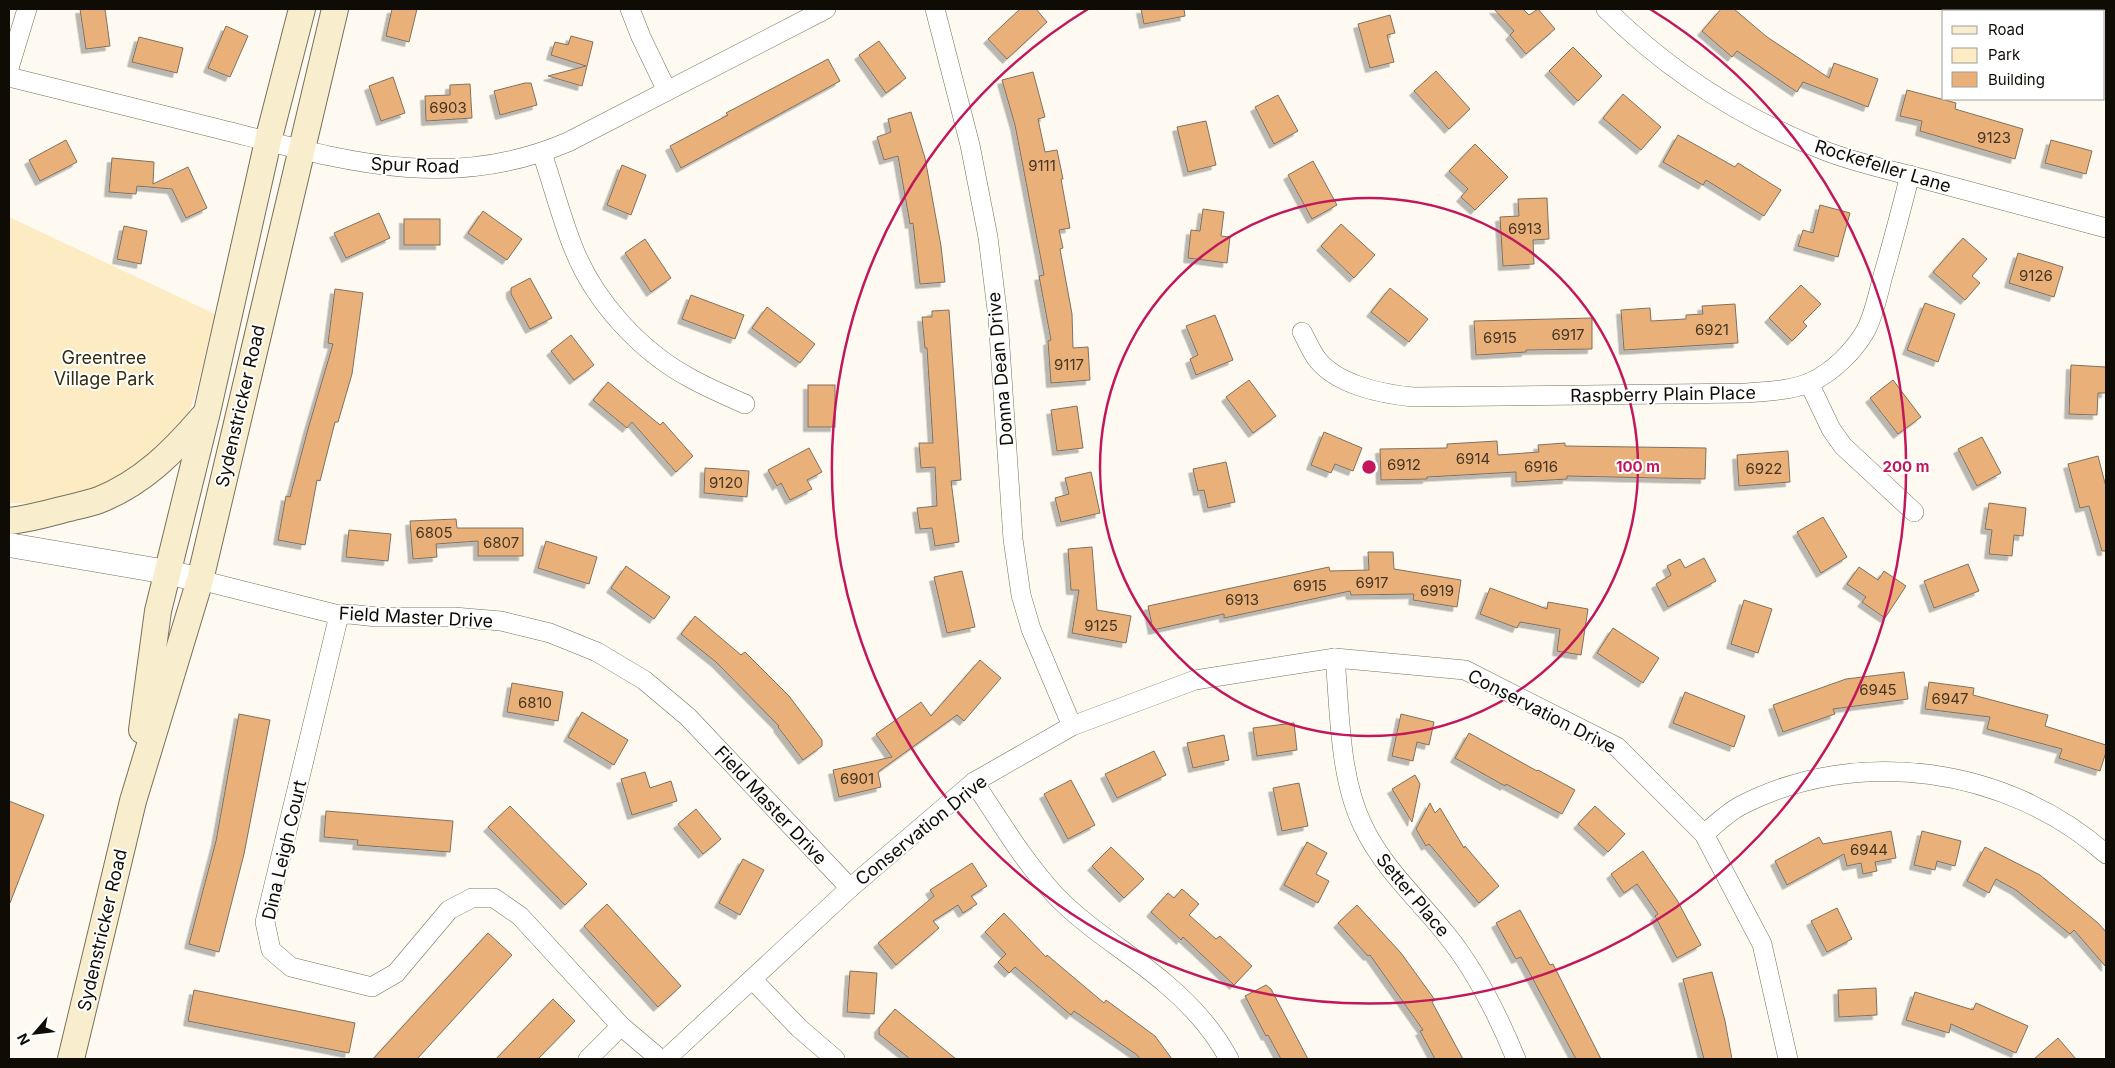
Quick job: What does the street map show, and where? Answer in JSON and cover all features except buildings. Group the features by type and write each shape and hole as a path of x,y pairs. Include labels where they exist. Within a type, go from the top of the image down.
{"main road":[{"name":"Sydenstricker Road","path":"133,800 158,611 207,412 268,141 302,9"},
{"name":"Sydenstricker Road","path":"71,1059 133,800 200,580 300,149 335,9"},
{"path":"9,521 28,519 98,500 128,486 155,468 182,442 207,412"}],"street":[{"path":"9,68 26,9"},
{"path":"630,9 641,38 667,91"},
{"name":"Spur Road","path":"9,77 300,149 378,166 438,169 463,168 542,153 623,115 826,9"},
{"name":"Donna Dean Drive","path":"935,9 970,145 988,237 998,318 1013,538 1021,595 1031,629 1072,726"},
{"name":"Rockefeller Lane","path":"1606,9 1647,46 1685,76 1754,119 1830,152 2106,228"},
{"path":"542,153 573,248 592,284 620,323 648,348 689,378 745,404"},
{"name":"Raspberry Plain Place","path":"1302,332 1318,360 1336,376 1374,392 1403,396 1747,393 1780,390 1809,383 1821,377 1846,356 1858,343 1866,329 1884,275 1910,175"},
{"path":"1809,383 1831,429 1843,446 1914,512"},
{"name":"Field Master Drive","path":"9,545 167,572 339,615 349,614 377,618 454,617 501,621 550,633 597,652 644,680 688,717 850,888"},
{"name":"Dina Leigh Court","path":"339,615 265,922 271,950 291,967 372,987 396,972 449,910 472,898 494,898 520,916 621,1026 660,1059"},
{"name":"Conservation Drive","path":"666,1059 850,888 974,782 1072,726 1195,680 1335,658 1465,670 1617,747 1704,834 1762,944 1788,1059"},
{"name":"Setter Place","path":"1335,658 1345,763 1354,804 1362,825 1387,866 1447,935 1480,982 1505,1031 1516,1059"},
{"path":"1704,834 1738,807 1788,786 1844,774 1902,772 1960,779 2015,797 2044,810 2077,830 2105,851"},
{"path":"974,782 1024,857 1057,896 1092,929 1166,984 1189,1006 1209,1030 1229,1059"},
{"path":"753,980 799,1028 835,1059"},
{"path":"588,1059 621,1026"}],"green space":[{"name":"Greentree Village Park","path":"9,217 215,314 195,396 186,419 138,473 46,504 9,503"}]}
